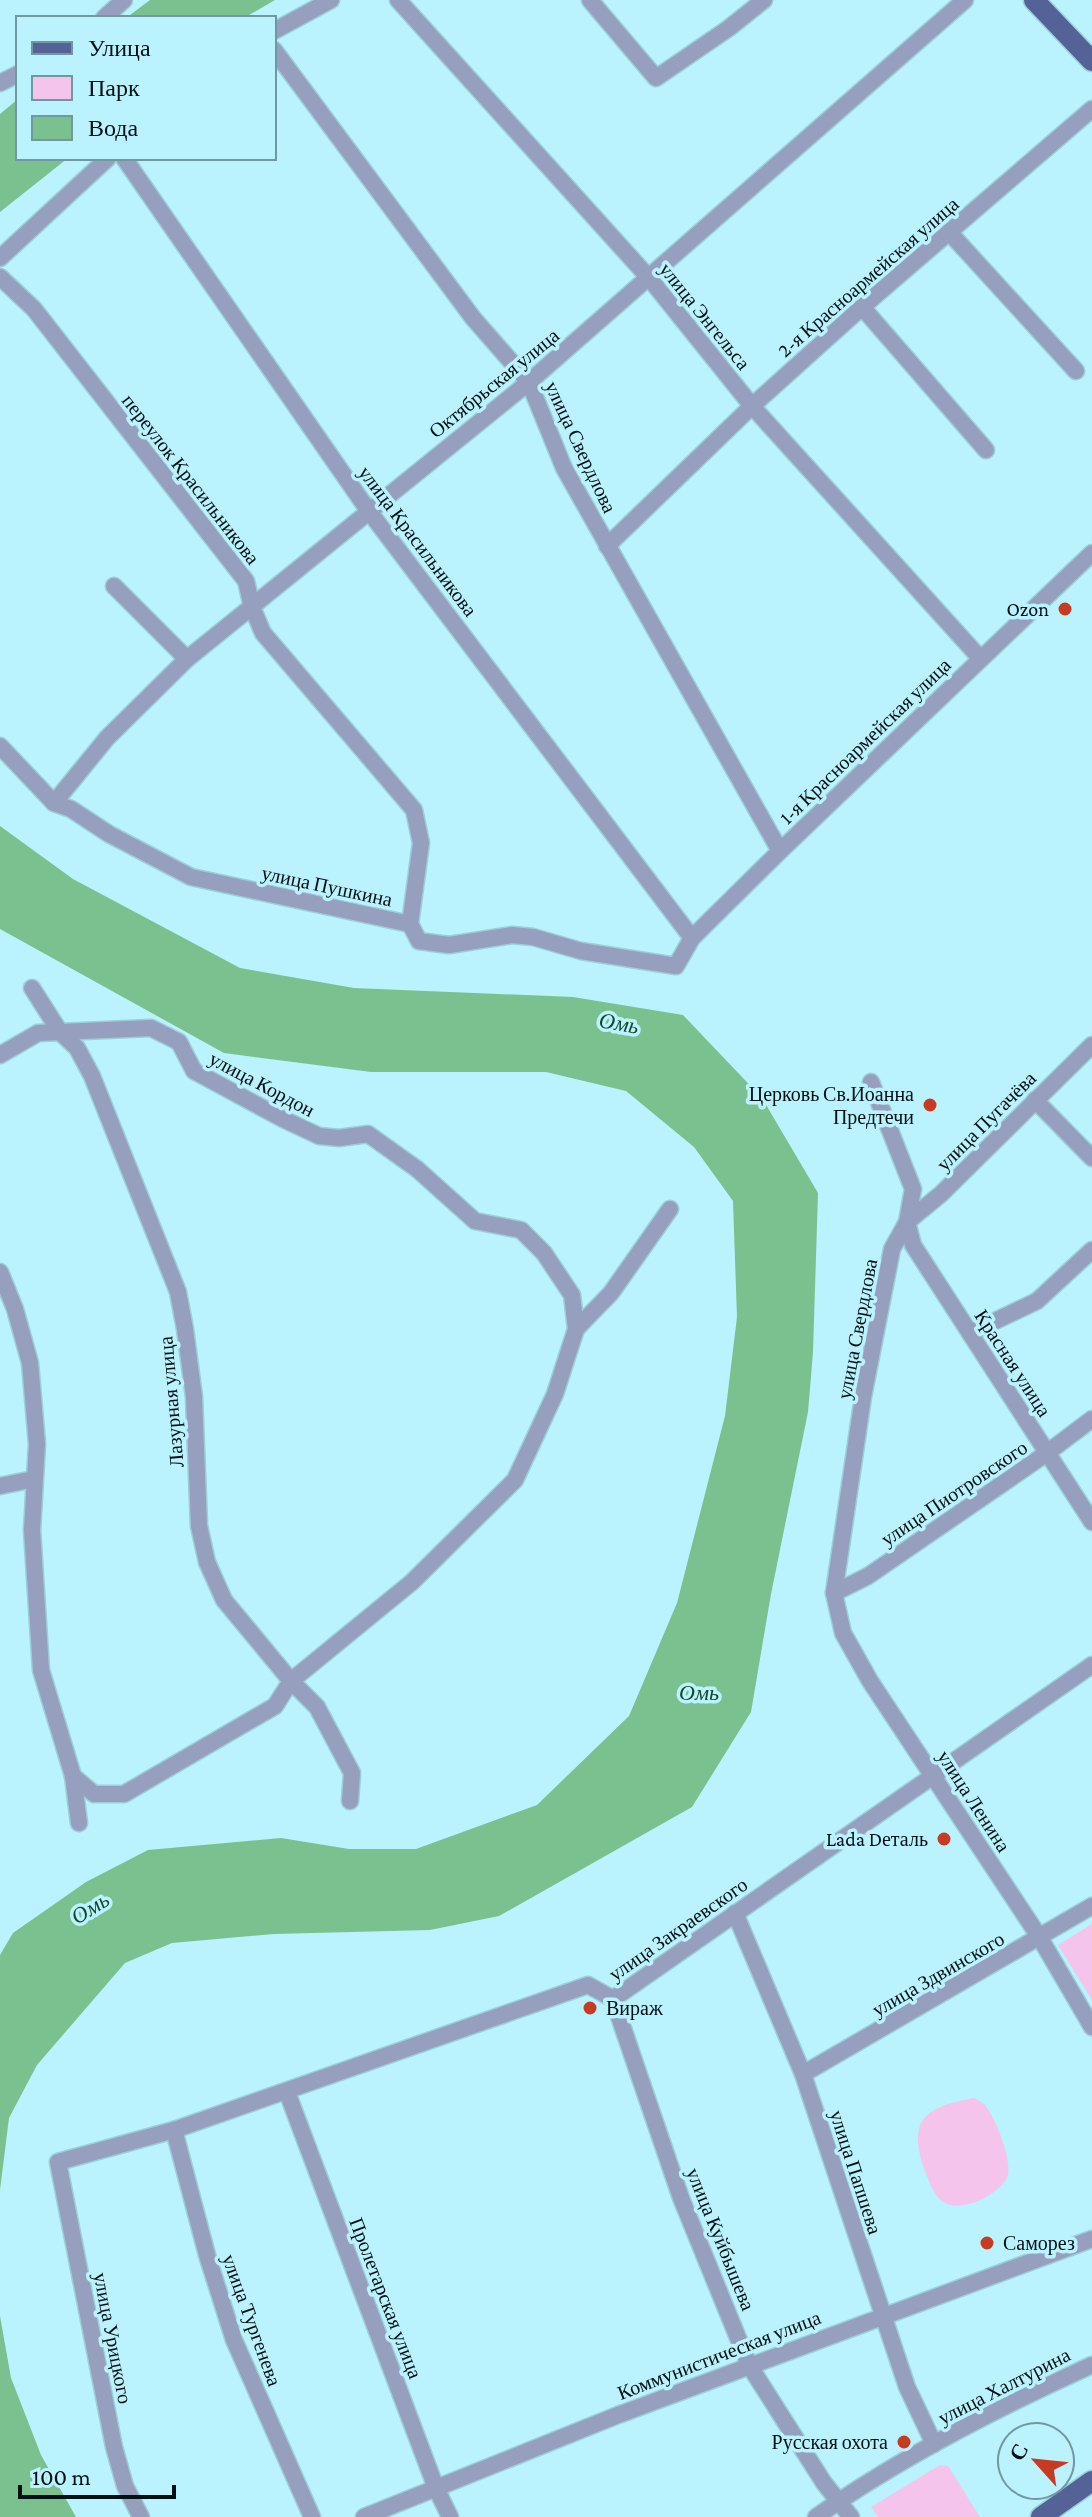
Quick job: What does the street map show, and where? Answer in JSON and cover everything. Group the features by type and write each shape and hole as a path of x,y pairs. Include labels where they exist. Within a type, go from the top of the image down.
{"main road":[{"path":"1034,0 1092,61"},
{"path":"1041,2517 1092,2481"}],"street":[{"path":"106,16 124,0"},
{"path":"276,30 331,0"},
{"name":"улица Энгельса","path":"398,0 650,279 752,406 980,658"},
{"path":"590,0 656,78 764,0"},
{"name":"Октябрьская улица","path":"54,803 107,738 187,659 529,382 965,0"},
{"name":"улица Свердлова","path":"276,53 473,318 529,382 564,468 780,851"},
{"name":"2-я Красноармейская улица","path":"607,546 752,406 1092,109"},
{"path":"0,258 106,160"},
{"name":"улица Красильникова","path":"125,160 368,510 692,938"},
{"path":"949,232 1076,371"},
{"name":"переулок Красильникова","path":"0,277 34,309 246,581 263,633 414,810 421,843 410,924"},
{"path":"862,307 986,450"},
{"name":"1-я Красноармейская улица","path":"676,966 692,938 1092,553"},
{"path":"114,586 187,659"},
{"name":"улица Пушкина","path":"0,746 54,803 71,809 109,834 191,877 410,924 419,941 449,945 512,935 533,937 581,951 676,966"},
{"name":"Лазурная улица","path":"32,988 60,1032 77,1048 92,1076 178,1292 194,1397 199,1526 207,1562 224,1600 291,1681 317,1707 352,1773 350,1801"},
{"name":"улица Кордон","path":"0,1055 38,1033 151,1028 179,1042 194,1071 319,1136 339,1138 368,1134 417,1169 475,1221 521,1230 544,1253 572,1295 576,1329"},
{"name":"улица Пугачёва","path":"907,1222 941,1194 1092,1045"},
{"name":"улица Свердлова","path":"834,1593 863,1397 889,1264 892,1249 907,1222 913,1189 871,1082"},
{"path":"1035,1100 1092,1158"},
{"path":"73,1776 94,1794 124,1794 275,1706 291,1681 412,1582 515,1480 555,1394 576,1329 611,1293 670,1209"},
{"name":"Красная улица","path":"907,1222 913,1245 1092,1522"},
{"path":"970,1333 1037,1301 1092,1250"},
{"path":"0,1272 15,1309 30,1363 37,1444 32,1530 41,1670 73,1776 79,1823"},
{"name":"улица Пиотровского","path":"834,1593 868,1576 1092,1419"},
{"path":"0,1486 34,1479"},
{"name":"улица Ленина","path":"834,1593 843,1633 870,1681 1040,1938 1092,2027"},
{"name":"улица Закраевского","path":"58,2162 174,2130 588,1985 613,1999 1092,1665"},
{"name":"улица Здвинского","path":"803,2074 1092,1906"},
{"name":"улица Папшева","path":"735,1913 803,2074 907,2387 934,2444"},
{"name":"улица Куйбышева","path":"613,1999 681,2198 749,2365 837,2502 851,2517"},
{"name":"Пролетарская улица","path":"287,2092 436,2488 450,2517"},
{"name":"улица Тургенева","path":"174,2130 207,2255 234,2340 312,2517"},
{"name":"улица Урицкого","path":"58,2162 114,2447 125,2486 141,2517"},
{"name":"Коммунистическая улица","path":"364,2517 749,2365 1092,2239"},
{"name":"улица Халтурина","path":"816,2517 934,2444 1092,2365"}],"green space":[{"path":"1092,1924 1092,2000 1058,1945"},
{"path":"974,2098 984,2104 998,2129 1006,2151 1007,2178 996,2191 978,2201 951,2205 943,2202 934,2192 925,2171 920,2154 919,2128 924,2119 943,2106"},
{"path":"940,2465 948,2466 980,2517 878,2517 871,2507"}],"water":[{"path":"150,0 275,0 247,16 129,16"},
{"path":"16,101 16,160 65,160 0,212 0,114"},
{"name":"Омь","path":"0,826 73,879 240,968 354,988 573,997 683,1015 762,1098 818,1193 808,1412 751,1712 692,1807 499,1916 430,1930 274,1934 172,1943 125,1963 37,2065 9,2118 0,2190 0,1955 13,1933 86,1882 148,1850 281,1838 349,1849 416,1849 537,1805 629,1716 677,1603 725,1416 737,1317 733,1201 694,1147 626,1091 546,1072 371,1072 224,1053 0,929"},
{"path":"0,2316 11,2378 41,2455 76,2517 0,2517"}],"place":[{"name":"Ozon","path":"1065,609"},
{"name":"Церковь Св.Иоанна Предтечи","path":"930,1105"},
{"name":"Lada Dеталь","path":"944,1839"},
{"name":"Вираж","path":"590,2008"},
{"name":"Саморез","path":"987,2243"},
{"name":"Русская охота","path":"904,2442"}]}
